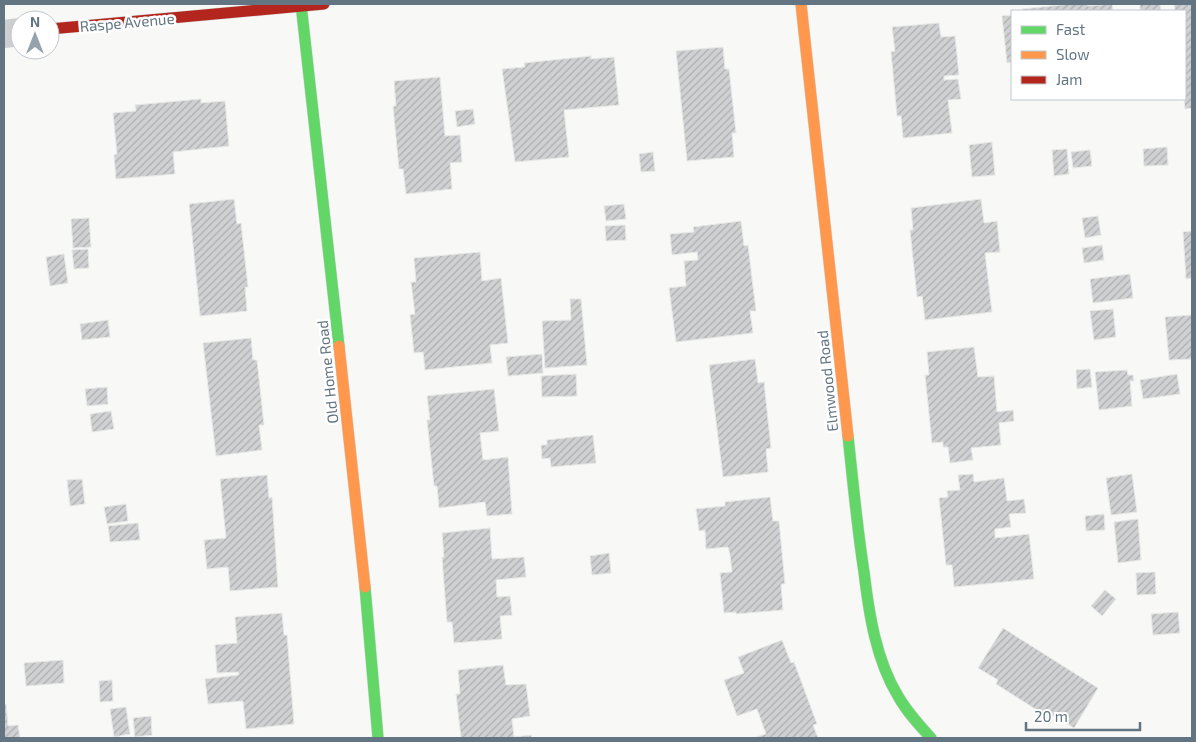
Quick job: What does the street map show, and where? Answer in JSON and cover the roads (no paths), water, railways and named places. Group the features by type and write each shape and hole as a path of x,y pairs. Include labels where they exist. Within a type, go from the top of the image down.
{"street":[{"name":"Raspe Avenue","path":"60,28 324,4"},
{"name":"Elmwood Road","path":"801,4 868,610 890,686 908,713 930,738"},
{"name":"Old Home Road","path":"301,5 362,551 378,738"}]}
